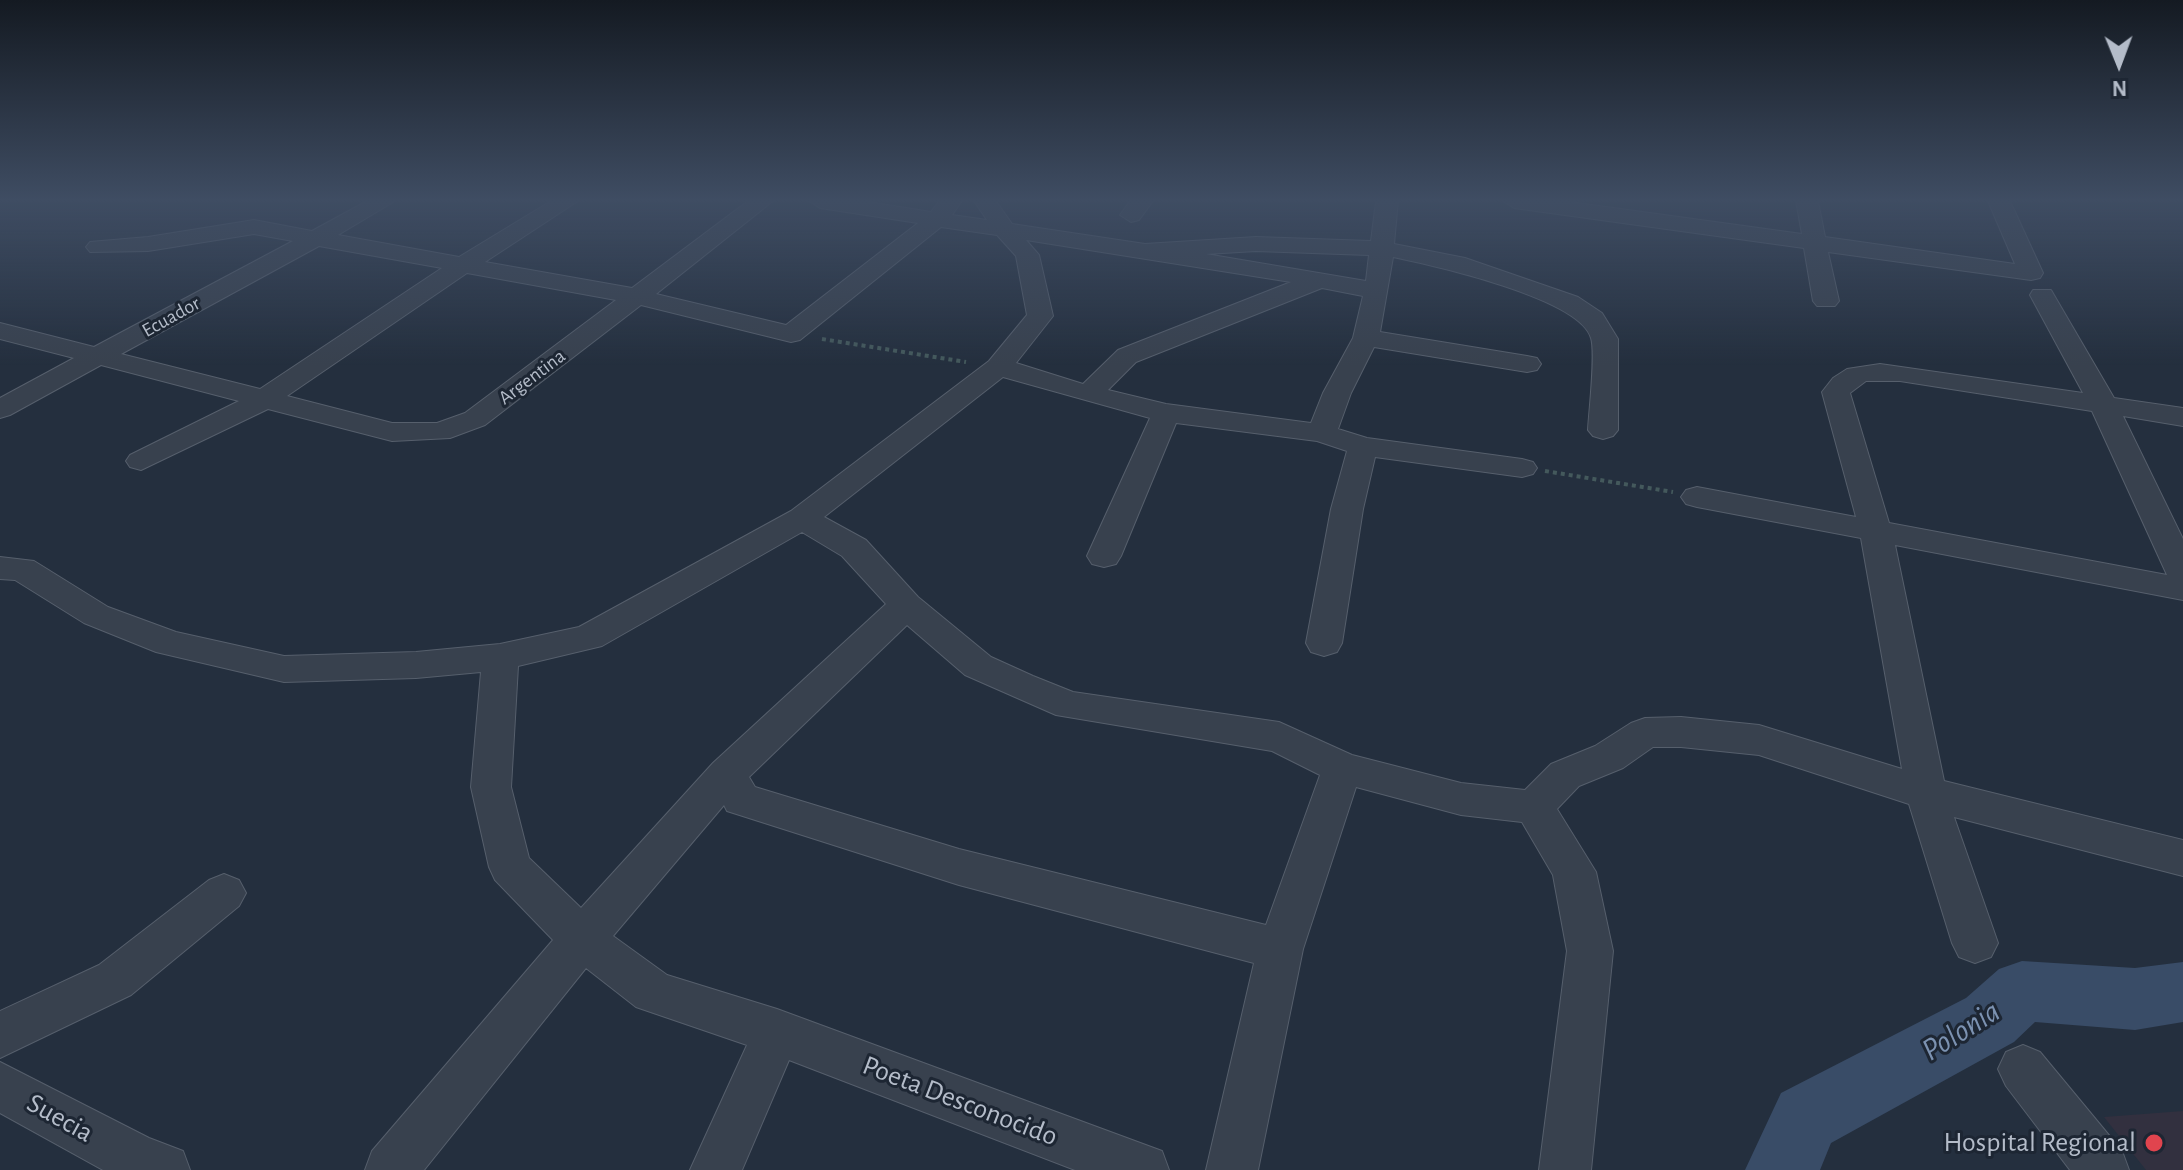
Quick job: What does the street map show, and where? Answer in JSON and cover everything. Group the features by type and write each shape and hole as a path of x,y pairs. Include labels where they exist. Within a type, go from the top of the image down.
{"street":[{"name":"Ecuador","path":"0,409 285,256"},
{"path":"415,256 639,297 791,334 888,256"},
{"path":"141,461 263,400 478,256"},
{"name":"Argentina","path":"2,332 102,355 392,432 440,432 475,419 692,256"},
{"path":"0,568 22,569 96,615 169,643 284,669 416,665 500,657 589,637 802,518 999,367 1040,316 1027,256"},
{"path":"1183,256 1377,291"},
{"path":"1322,433 1337,393 1366,338 1377,291 1379,256"},
{"path":"1424,256 1504,276 1569,302 1593,318 1605,339 1603,430"},
{"path":"1817,256 1826,301"},
{"path":"1901,256 2031,273 2023,256"},
{"path":"1088,394 1127,356 1320,280"},
{"path":"2042,295 2103,404 2183,573"},
{"path":"1366,338 1527,364"},
{"path":"999,367 1166,413 1239,420 1322,433 1363,446 1522,468"},
{"path":"1975,943 1926,793 1876,532 1836,392 1847,377 1869,372 1900,373 2183,417"},
{"path":"1104,556 1166,413"},
{"path":"1324,643 1347,509 1363,446"},
{"path":"1697,497 2183,589"},
{"path":"802,518 854,548 906,605 978,666 1069,705 1279,737 1342,768 1461,799 1534,807"},
{"path":"391,1170 582,939 727,774 906,605"},
{"name":"Poeta Desconocido","path":"500,657 491,787 510,867 582,939 653,992 777,1032 1143,1170"},
{"path":"1534,807 1565,775 1609,757 1645,733 1681,732 1759,740 1926,793 2183,858"},
{"path":"1232,1170 1280,949 1342,768"},
{"path":"727,774 741,799 959,867 1280,949"},
{"path":"1534,807 1574,872 1590,951 1565,1170"},
{"path":"0,1035 115,980 224,893"},
{"path":"716,1170 777,1032"},
{"path":"2023,1069 2103,1170"},
{"name":"Suecia","path":"0,1086 135,1159 164,1170"}],"path":[{"path":"791,334 999,367"},
{"path":"1522,468 1697,497"}],"shaded area":[{"name":"Hospital Regional","path":"2183,1111 2183,1170 2146,1170 2104,1117"}],"waterway":[{"name":"Polonia","path":"1782,1170 1806,1118 1990,1020 2022,991 2135,999 2183,992"}],"place":[{"name":"Hospital Regional","path":"2154,1143"}]}
